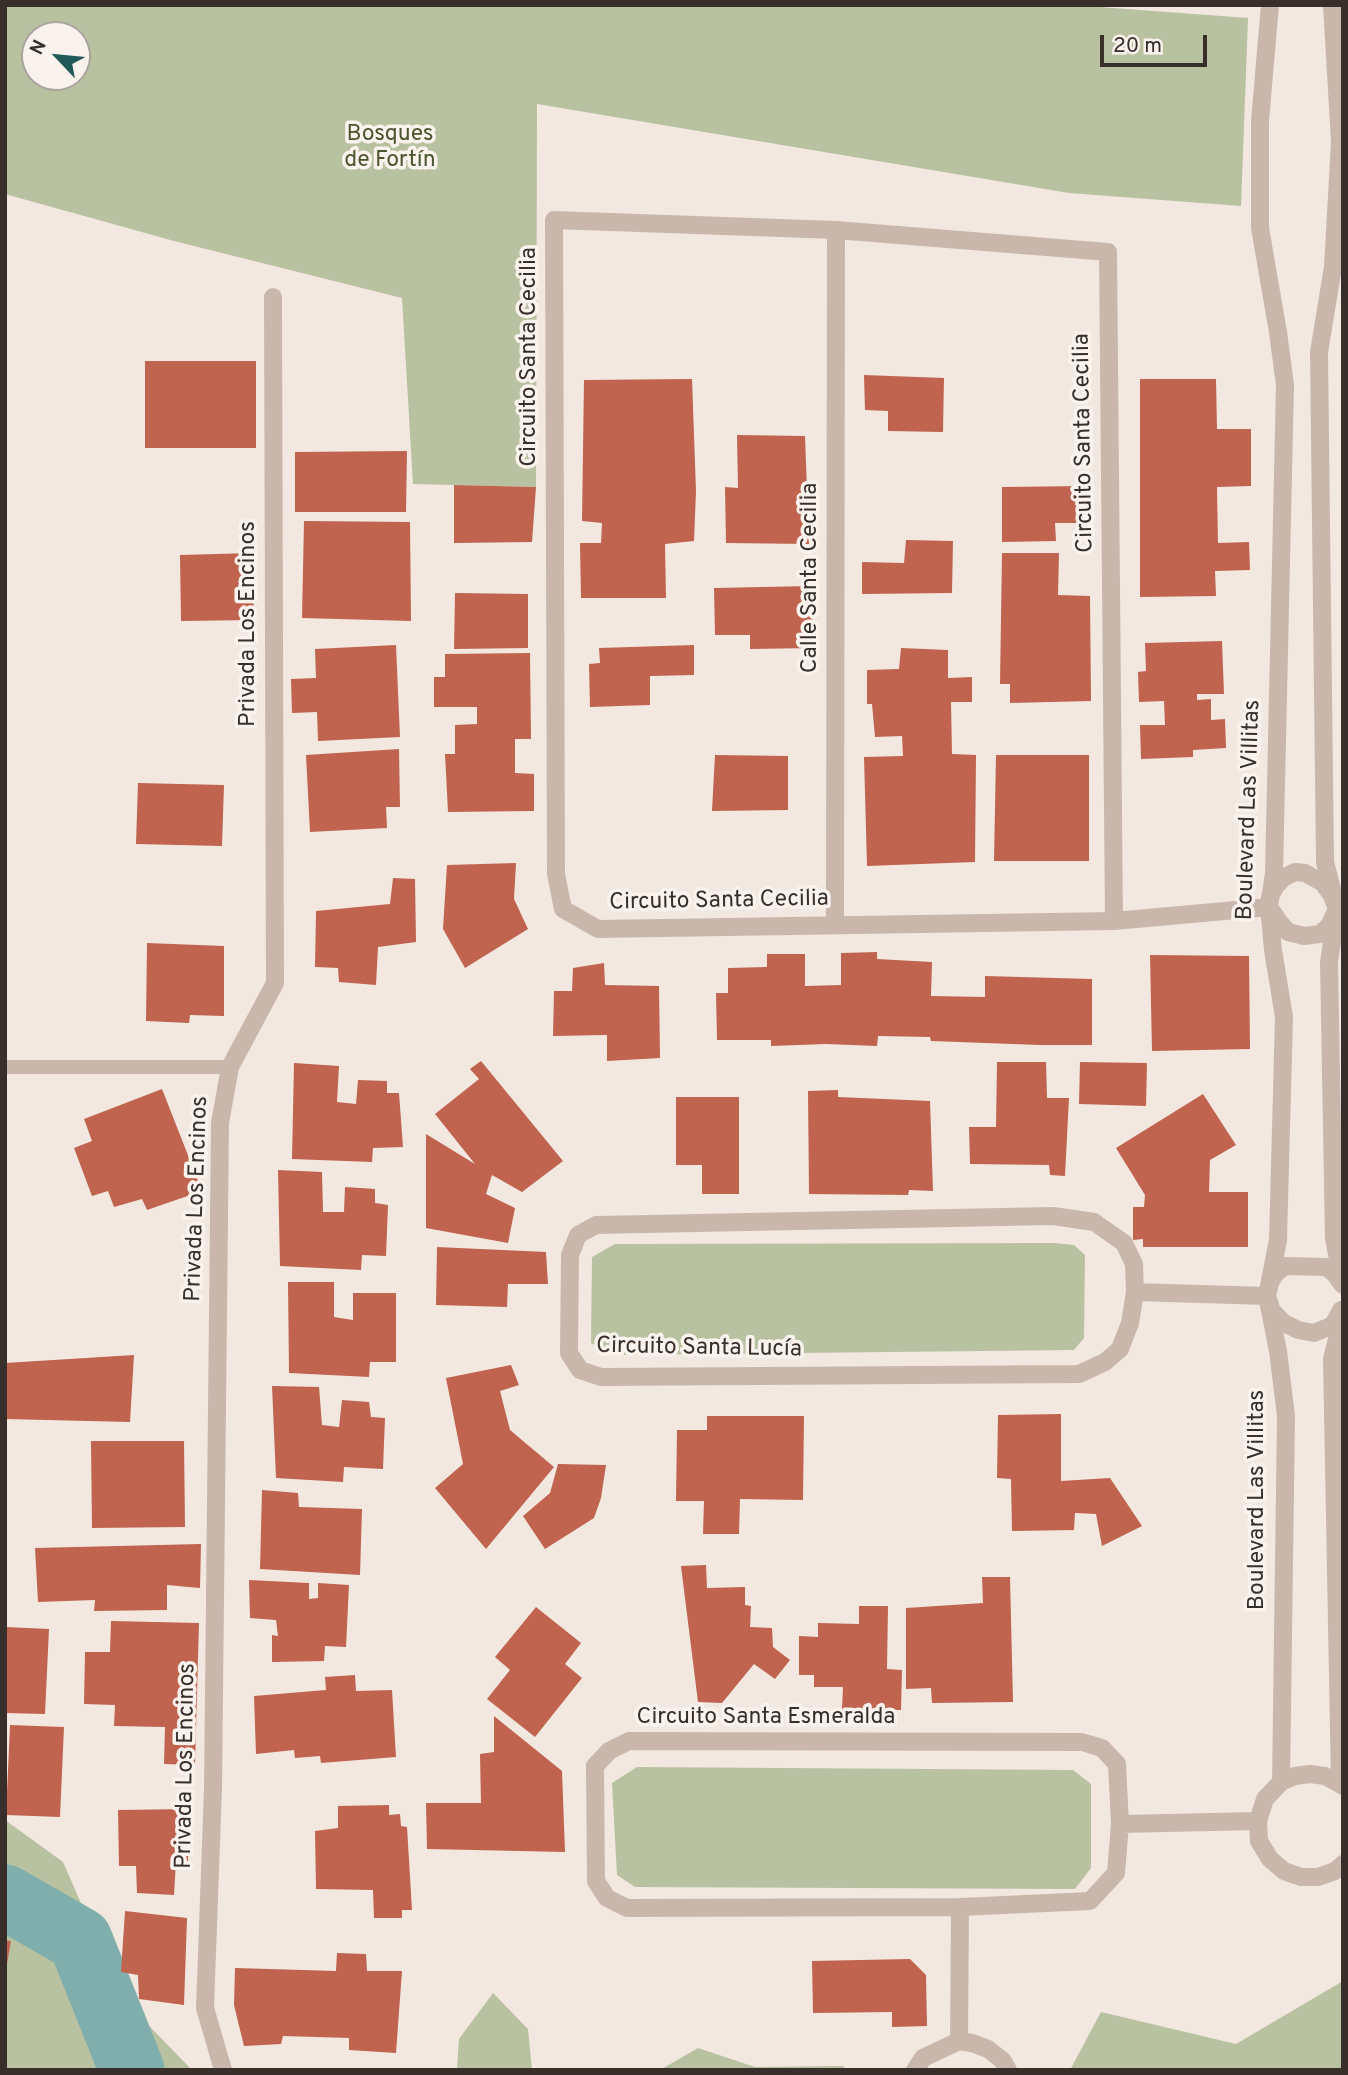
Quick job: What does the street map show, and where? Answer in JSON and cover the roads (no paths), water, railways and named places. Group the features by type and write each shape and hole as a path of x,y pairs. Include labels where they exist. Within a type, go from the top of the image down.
{"street":[{"name":"Boulevard Las Villitas","path":"1270,5 1261,121 1260,228 1285,385 1274,873 1269,906 1284,1017 1278,1240 1267,1296 1278,1351 1286,1416 1281,1782"},
{"path":"1332,5 1340,142 1333,267 1320,366 1325,862 1340,909 1329,962 1334,1239 1343,1286"},
{"name":"Circuito Santa Cecilia","path":"1114,921 1108,252 836,230 554,220 556,874 564,909 598,929 1114,921 1269,906"},
{"name":"Calle Santa Cecilia","path":"835,925 836,230"},
{"name":"Privada Los Encinos","path":"223,2070 205,2008 213,1788 220,1124 230,1067 275,984 273,297"},
{"path":"1295,872 1305,873 1323,883 1340,909 1329,926 1320,933 1304,936 1288,932 1269,906 1275,887 1283,878 1295,872"},
{"name":"Circuito Santa Lucía","path":"1052,1216 1094,1222 1124,1243 1134,1264 1135,1292 1130,1323 1120,1349 1105,1362 1079,1374 601,1377 580,1370 569,1353 570,1255 579,1235 596,1225 1052,1216"},
{"path":"1343,1286 1326,1267 1285,1266 1275,1273 1267,1296 1272,1311 1284,1323 1298,1330 1314,1333 1333,1325 1343,1306"},
{"path":"1135,1292 1267,1296"},
{"path":"1341,1785 1332,1359 1343,1315"},
{"name":"Circuito Santa Esmeralda","path":"629,1741 1082,1742 1102,1748 1117,1765 1120,1824 1116,1873 1090,1901 960,1907 627,1908 607,1898 596,1881 595,1766 609,1751 629,1741"},
{"path":"1341,1785 1325,1776 1310,1774 1281,1782 1265,1799 1258,1821 1259,1841 1270,1859 1284,1871 1301,1877 1318,1877 1335,1871 1343,1864"},
{"path":"1120,1824 1258,1821"},
{"path":"959,2041 960,1907"},
{"path":"915,2070 923,2058 959,2041 988,2049 1002,2060 1008,2070"}],"lane":[{"path":"5,1067 230,1067"}],"waterway":[{"path":"5,1897 80,1940 132,2070"}],"park label":[{"name":"Bosques de Fortín","path":"390,148"}]}
